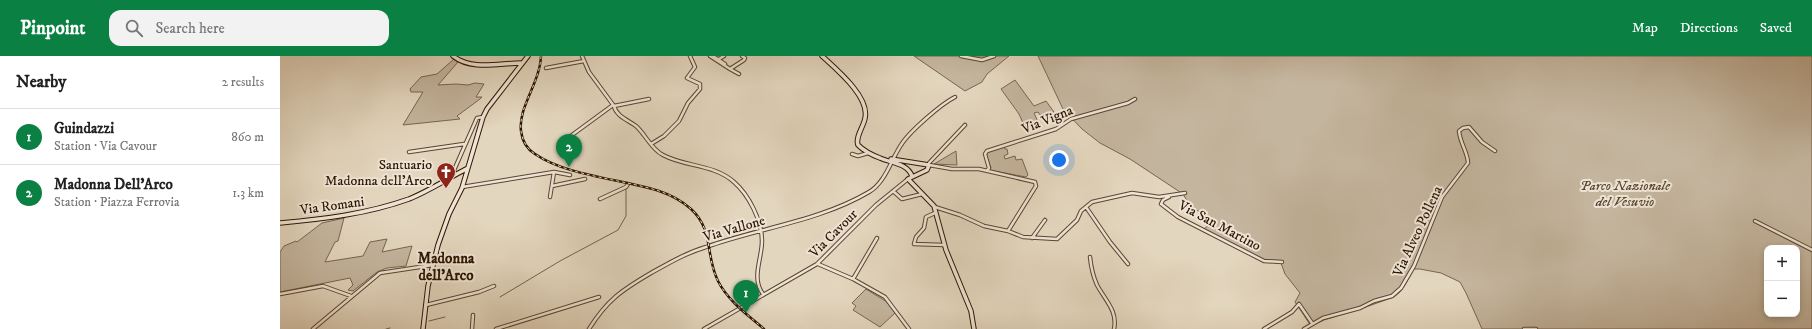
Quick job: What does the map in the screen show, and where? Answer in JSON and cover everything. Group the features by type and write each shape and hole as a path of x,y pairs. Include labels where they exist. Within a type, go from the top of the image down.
{"street":[{"path":"453,56 460,61 470,64 521,63"},
{"path":"582,56 594,80 614,106 616,112 642,131 651,144 664,156 720,172 732,179 740,188 749,202 761,231 762,254 757,283 763,294"},
{"path":"651,144 664,136 679,121 688,103 700,89 700,84 687,78 695,68 690,56"},
{"path":"711,56 739,74"},
{"path":"717,60 724,56"},
{"path":"730,69 745,59 742,56"},
{"path":"822,56 865,104 866,116 857,142 859,146 868,153 878,158 952,169 977,169 1024,178 1035,182 1036,186 1008,232"},
{"path":"961,56 982,60 994,56"},
{"path":"514,62 527,57"},
{"path":"424,329 426,305 433,265 447,218 462,187 464,175 479,127 483,117 518,67 527,57"},
{"path":"546,68 584,61"},
{"path":"514,62 518,64 518,67"},
{"name":"Via Vallone","path":"590,329 606,303 651,273 696,250 830,210 869,192 879,185 891,160 902,143 943,104 955,97"},
{"path":"567,144 568,138 614,106 649,99"},
{"name":"Via Vigna","path":"987,171 989,168 985,154 987,151 1064,126 1064,123 1071,119 1128,103 1135,99"},
{"path":"451,177 476,118 483,117"},
{"path":"965,125 930,163 927,170 908,178 934,205 984,226 1032,238 1059,238 1077,220 1081,211 1092,202 1124,194 1139,194 1159,197 1185,193"},
{"path":"473,128 479,127"},
{"name":"Via Alveo Pollena","path":"1304,329 1312,323 1362,308 1373,301 1394,295 1404,285 1418,258 1440,201 1468,163 1468,158 1460,141 1459,131 1461,129 1467,127 1473,129 1483,143 1495,151"},
{"path":"409,152 464,144"},
{"path":"852,154 858,156 868,153"},
{"path":"891,160 908,169 912,176"},
{"name":"Via Romani","path":"280,223 336,218 394,204 411,198 466,169"},
{"path":"462,187 554,172 570,175"},
{"path":"550,197 554,172"},
{"name":"Via Romani","path":"451,177 464,175"},
{"name":"Via Cavour","path":"704,329 817,264 866,215 908,178"},
{"path":"552,186 585,179"},
{"path":"600,199 626,187 628,184"},
{"path":"893,191 902,199 922,194"},
{"name":"Via San Martino","path":"1169,196 1163,200 1161,204 1178,217 1264,261 1282,262"},
{"path":"934,205 944,245 971,311 974,329"},
{"path":"1086,207 1117,252 1128,264"},
{"path":"935,213 926,216 924,228 916,237 914,244 936,246 944,245"},
{"path":"1032,238 1045,220"},
{"path":"1755,221 1812,250"},
{"path":"853,279 862,266 867,252 877,238"},
{"path":"1090,257 1094,277 1099,288 1110,303 1115,319 1114,329"},
{"path":"817,264 853,279 888,300 909,329"},
{"path":"313,329 351,296 384,271 433,265"},
{"path":"280,294 323,286 351,296"},
{"path":"426,305 479,292 494,286"},
{"path":"496,329 599,297"},
{"path":"1264,329 1292,312 1298,304 1312,323"},
{"path":"472,329 473,315"},
{"path":"1524,329 1536,329"}],"green space":[{"path":"914,56 1009,56 987,74 982,82 965,91"},
{"name":"Parco Nazionale del Vesuvio","path":"1038,56 1812,56 1812,329 1482,329 1460,282 1441,273 1420,269 1414,269 1400,292 1394,297 1324,320 1311,326 1295,302 1300,293 1285,274 1281,263 1267,262 1202,231 1214,220 1191,207 1183,194 1130,159 1100,143 1082,129 1063,109"},
{"path":"454,59 458,62 438,85 484,84 476,97 482,97 457,116 460,119 403,125 423,92 411,92 410,89 421,77 437,74"},
{"path":"1015,80 1034,106 1046,101 1054,112 1040,115 1038,112 1034,113 1038,122 1024,125 1019,114 1001,89"},
{"path":"1003,146 1007,149 1008,154 1004,156 1005,159 1015,156 1016,160 1022,159 1028,175 1026,177 989,170 991,168 986,153"},
{"path":"956,151 957,165 934,164"},
{"path":"344,218 338,241 335,242 325,262 363,256 370,242 387,239 382,252 412,246 406,266 387,268 377,272 353,291 348,290 353,285 350,278 280,292 280,252 284,246 296,241 297,242 322,223"},
{"path":"866,289 887,302 895,313 880,327 853,310 856,306 852,303"}],"waterway":[{"path":"500,297 560,261 618,230 626,216 626,187"},
{"path":"429,321 445,317"},
{"path":"386,329 390,328"}],"railway":[{"path":"541,56 537,76 521,122 521,131 527,147 535,154 563,167 659,191 676,198 688,206 703,225 714,271 722,288 739,307 764,329"}],"place":[{"name":"Madonna Dell'Arco","path":"569,167"},
{"name":"Santuario Madonna dell'Arco","path":"446,189"},
{"name":"Guindazzi","path":"746,313"}],"district":[{"name":"Madonna dell'Arco","path":"446,266"}]}
